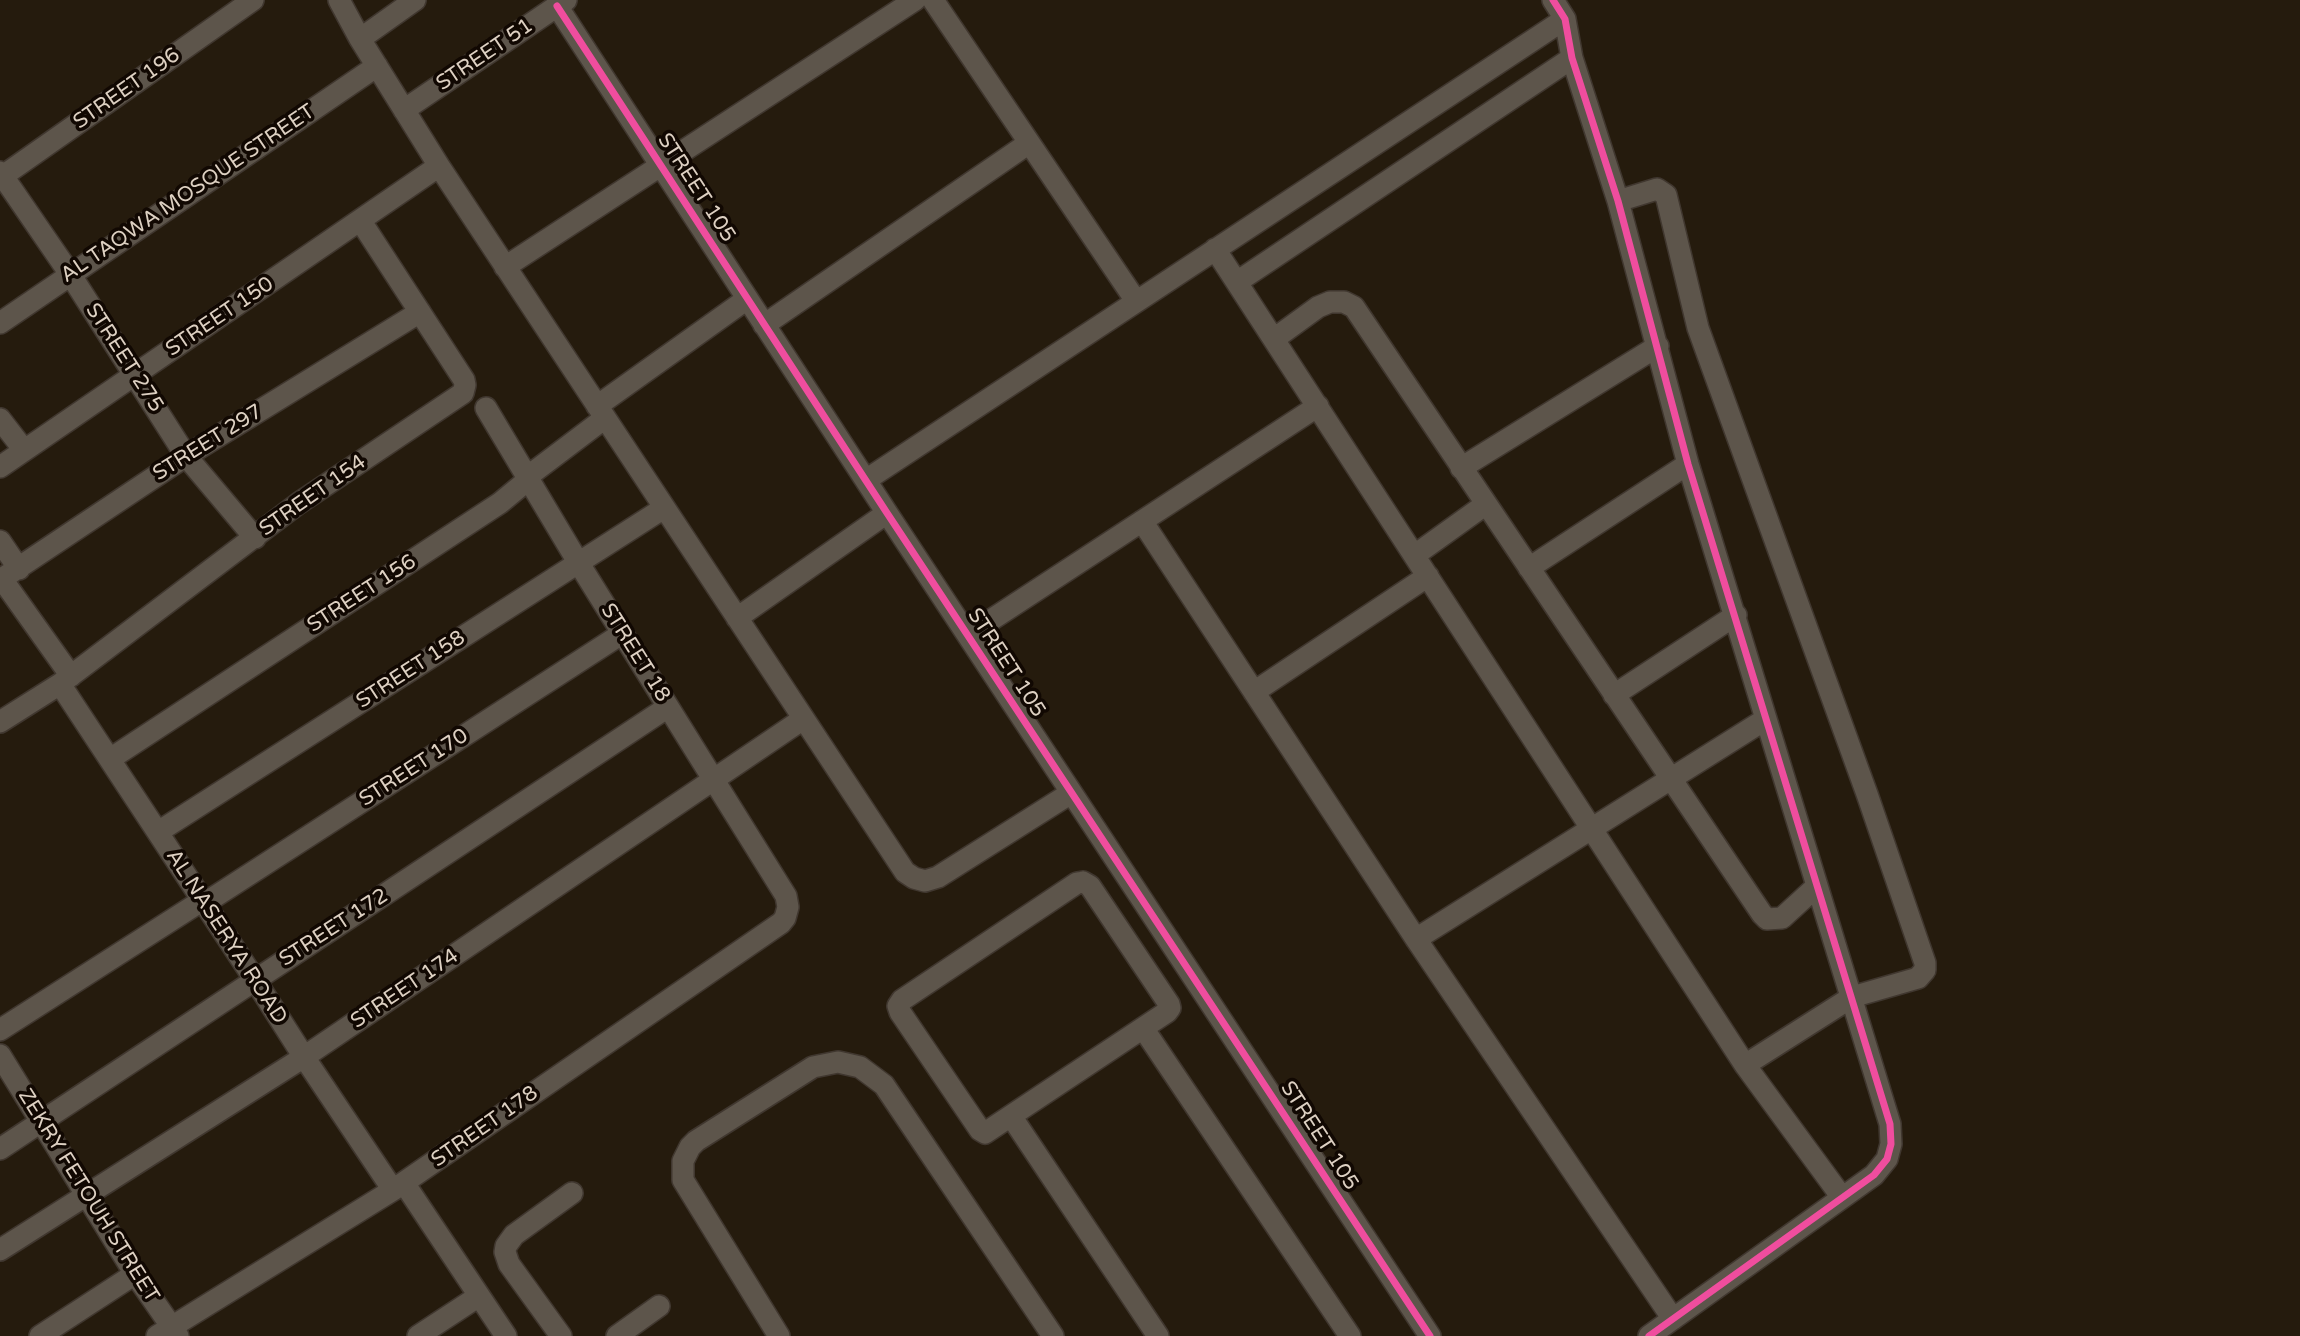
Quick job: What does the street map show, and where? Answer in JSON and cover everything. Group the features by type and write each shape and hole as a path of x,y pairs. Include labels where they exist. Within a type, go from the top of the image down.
{"street":[{"name":"STREET 196","path":"1,176 253,0"},
{"path":"339,0 360,39 439,166 905,873 925,881 937,877 1071,793"},
{"path":"360,39 415,0"},
{"path":"505,267 915,0"},
{"path":"933,0 1136,301"},
{"path":"1553,0 1565,19 1572,58 1618,201 1688,464 1890,1124 1891,1144 1882,1167 1649,1336"},
{"name":"STREET 105","path":"562,3 662,167 747,299 1430,1336"},
{"name":"STREET 51","path":"404,110 562,3"},
{"path":"866,481 1565,19"},
{"path":"1237,282 1572,58"},
{"name":"AL TAQWA MOSQUE STREET","path":"0,323 377,66"},
{"path":"764,325 1029,143"},
{"name":"STREET 150","path":"0,467 439,166"},
{"name":"STREET 275","path":"1,176 69,274 187,456 255,538"},
{"path":"1618,201 1657,189 1666,195 1698,328 1867,794 1925,963 1925,970 1918,978 1852,997 1745,1065"},
{"name":"STREET 154","path":"0,722 65,680 299,503 463,393 464,380 360,220"},
{"path":"1215,249 1745,1065 1841,1196"},
{"name":"STREET 156","path":"110,759 500,503 601,412 747,299"},
{"path":"1274,339 1318,307 1330,302 1344,302 1354,307 1762,914 1767,919 1782,918 1816,886"},
{"name":"STREET 297","path":"7,576 187,456 420,312"},
{"path":"1461,468 1658,346"},
{"path":"968,635 1318,406"},
{"name":"STREET 18","path":"486,408 578,562 786,896"},
{"path":"0,419 24,450"},
{"path":"1529,568 1688,464"},
{"path":"1415,555 1486,504"},
{"name":"STREET 158","path":"158,832 664,508"},
{"path":"737,618 887,513"},
{"path":"1143,521 1416,939 1673,1319"},
{"name":"AL NASERYA ROAD","path":"0,541 7,576 110,759 304,1057 506,1336"},
{"path":"1254,692 1428,576"},
{"path":"1614,695 1736,615"},
{"name":"STREET 170","path":"0,1030 623,634"},
{"name":"STREET 172","path":"0,1149 668,707"},
{"name":"STREET 174","path":"0,1250 304,1057 803,719"},
{"path":"1416,939 1766,719"},
{"path":"1083,882 1090,886 1169,1004 1167,1012 1011,1116 988,1131 980,1130 898,1006 902,1000 1077,883 1083,882"},
{"name":"STREET 178","path":"168,1333 398,1186 781,923 788,907 786,896"},
{"path":"1143,1028 1350,1336"},
{"name":"ZEKRY FETOUH STREET","path":"0,1055 87,1193 168,1333"},
{"path":"779,1336 683,1180 683,1161 690,1147 707,1134 813,1067 838,1062 860,1067 884,1085 1053,1336"},
{"path":"1011,1116 1158,1336"},
{"path":"561,1336 509,1264 505,1252 506,1245 514,1235 572,1193"},
{"path":"40,1336 135,1274"},
{"path":"418,1336 479,1296"},
{"path":"617,1336 659,1306"}],"cycle path":[{"path":"1553,0 1565,19 1572,58 1618,201 1688,464 1890,1124 1891,1144 1887,1159 1874,1175 1649,1336"},
{"path":"557,6 887,513 1430,1336"}]}
